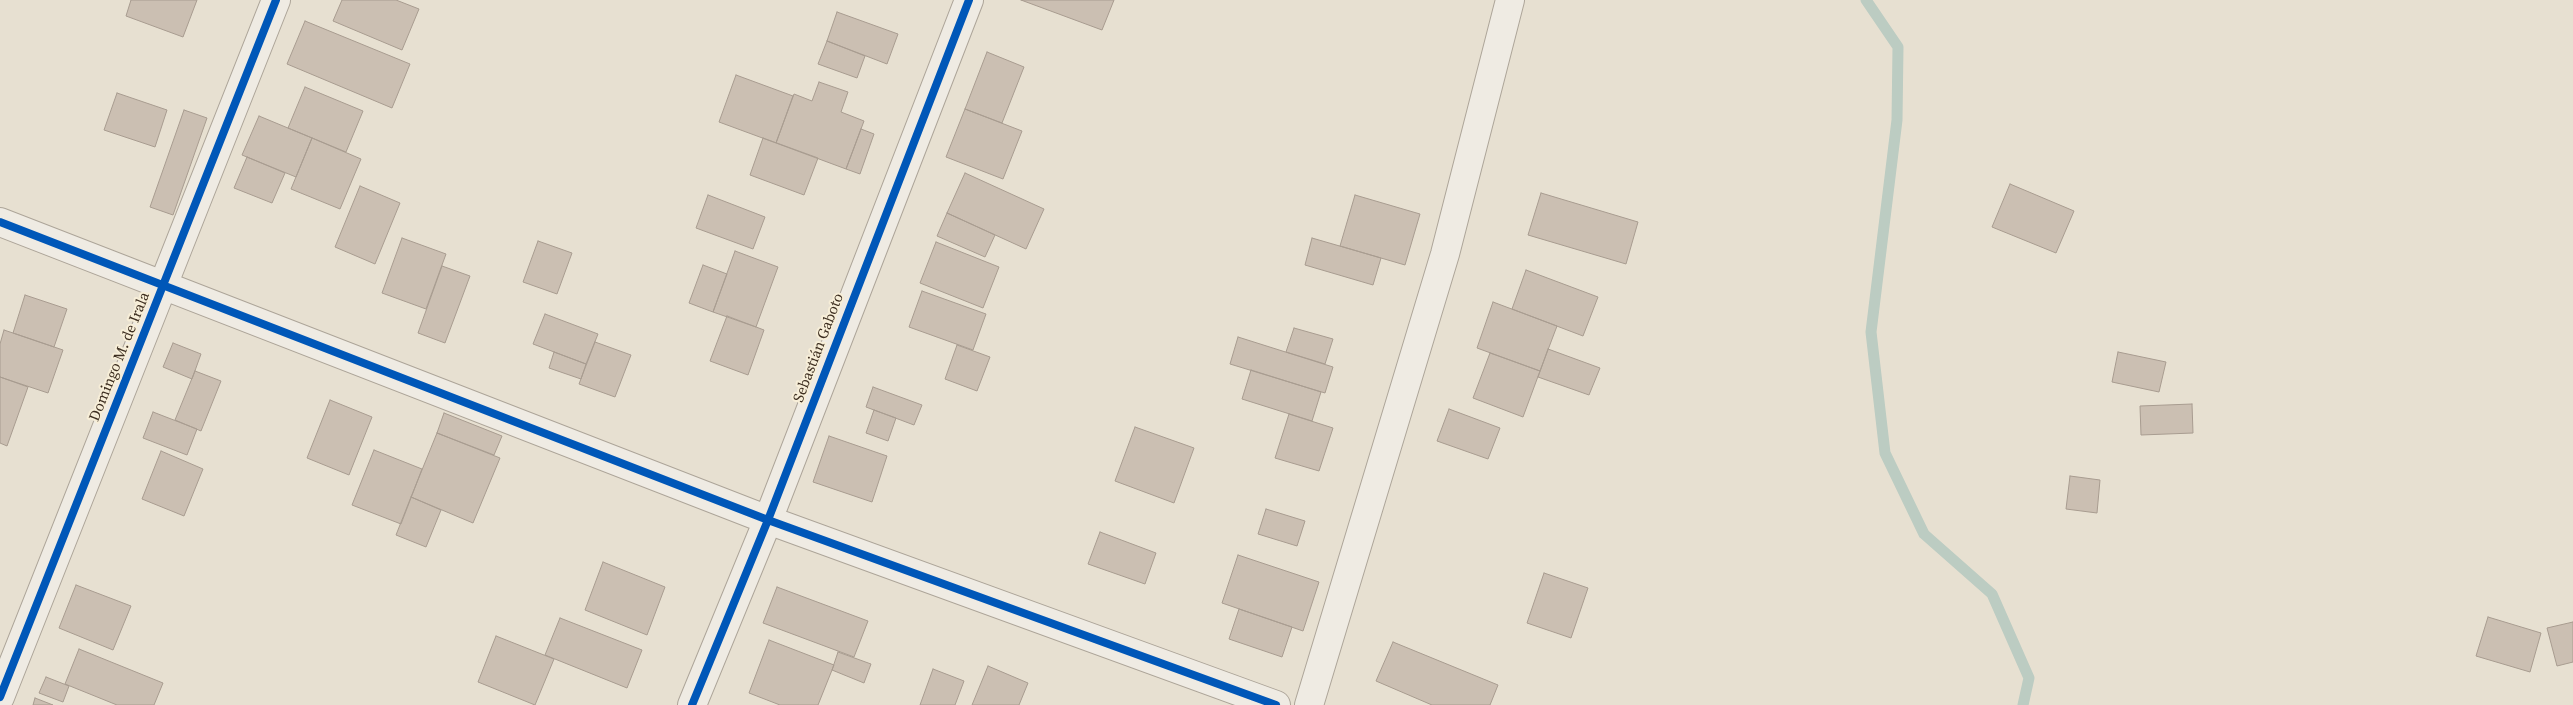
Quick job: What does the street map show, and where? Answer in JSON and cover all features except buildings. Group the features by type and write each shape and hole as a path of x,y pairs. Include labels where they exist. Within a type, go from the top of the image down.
{"street":[{"name":"Domingo M. de Irala","path":"0,697 276,0"},
{"name":"Sebastián Gaboto","path":"692,705 768,520 969,0"},
{"path":"1309,705 1445,254 1510,0"},
{"path":"0,222 768,520 1276,705"}],"waterway":[{"path":"1866,0 1898,47 1897,120 1871,332 1885,453 1924,534 1992,594 2029,678 2023,705"}],"cycle path":[{"path":"0,697 276,0"},
{"path":"692,705 768,520 969,0"},
{"path":"0,222 768,520 1276,705"}]}
